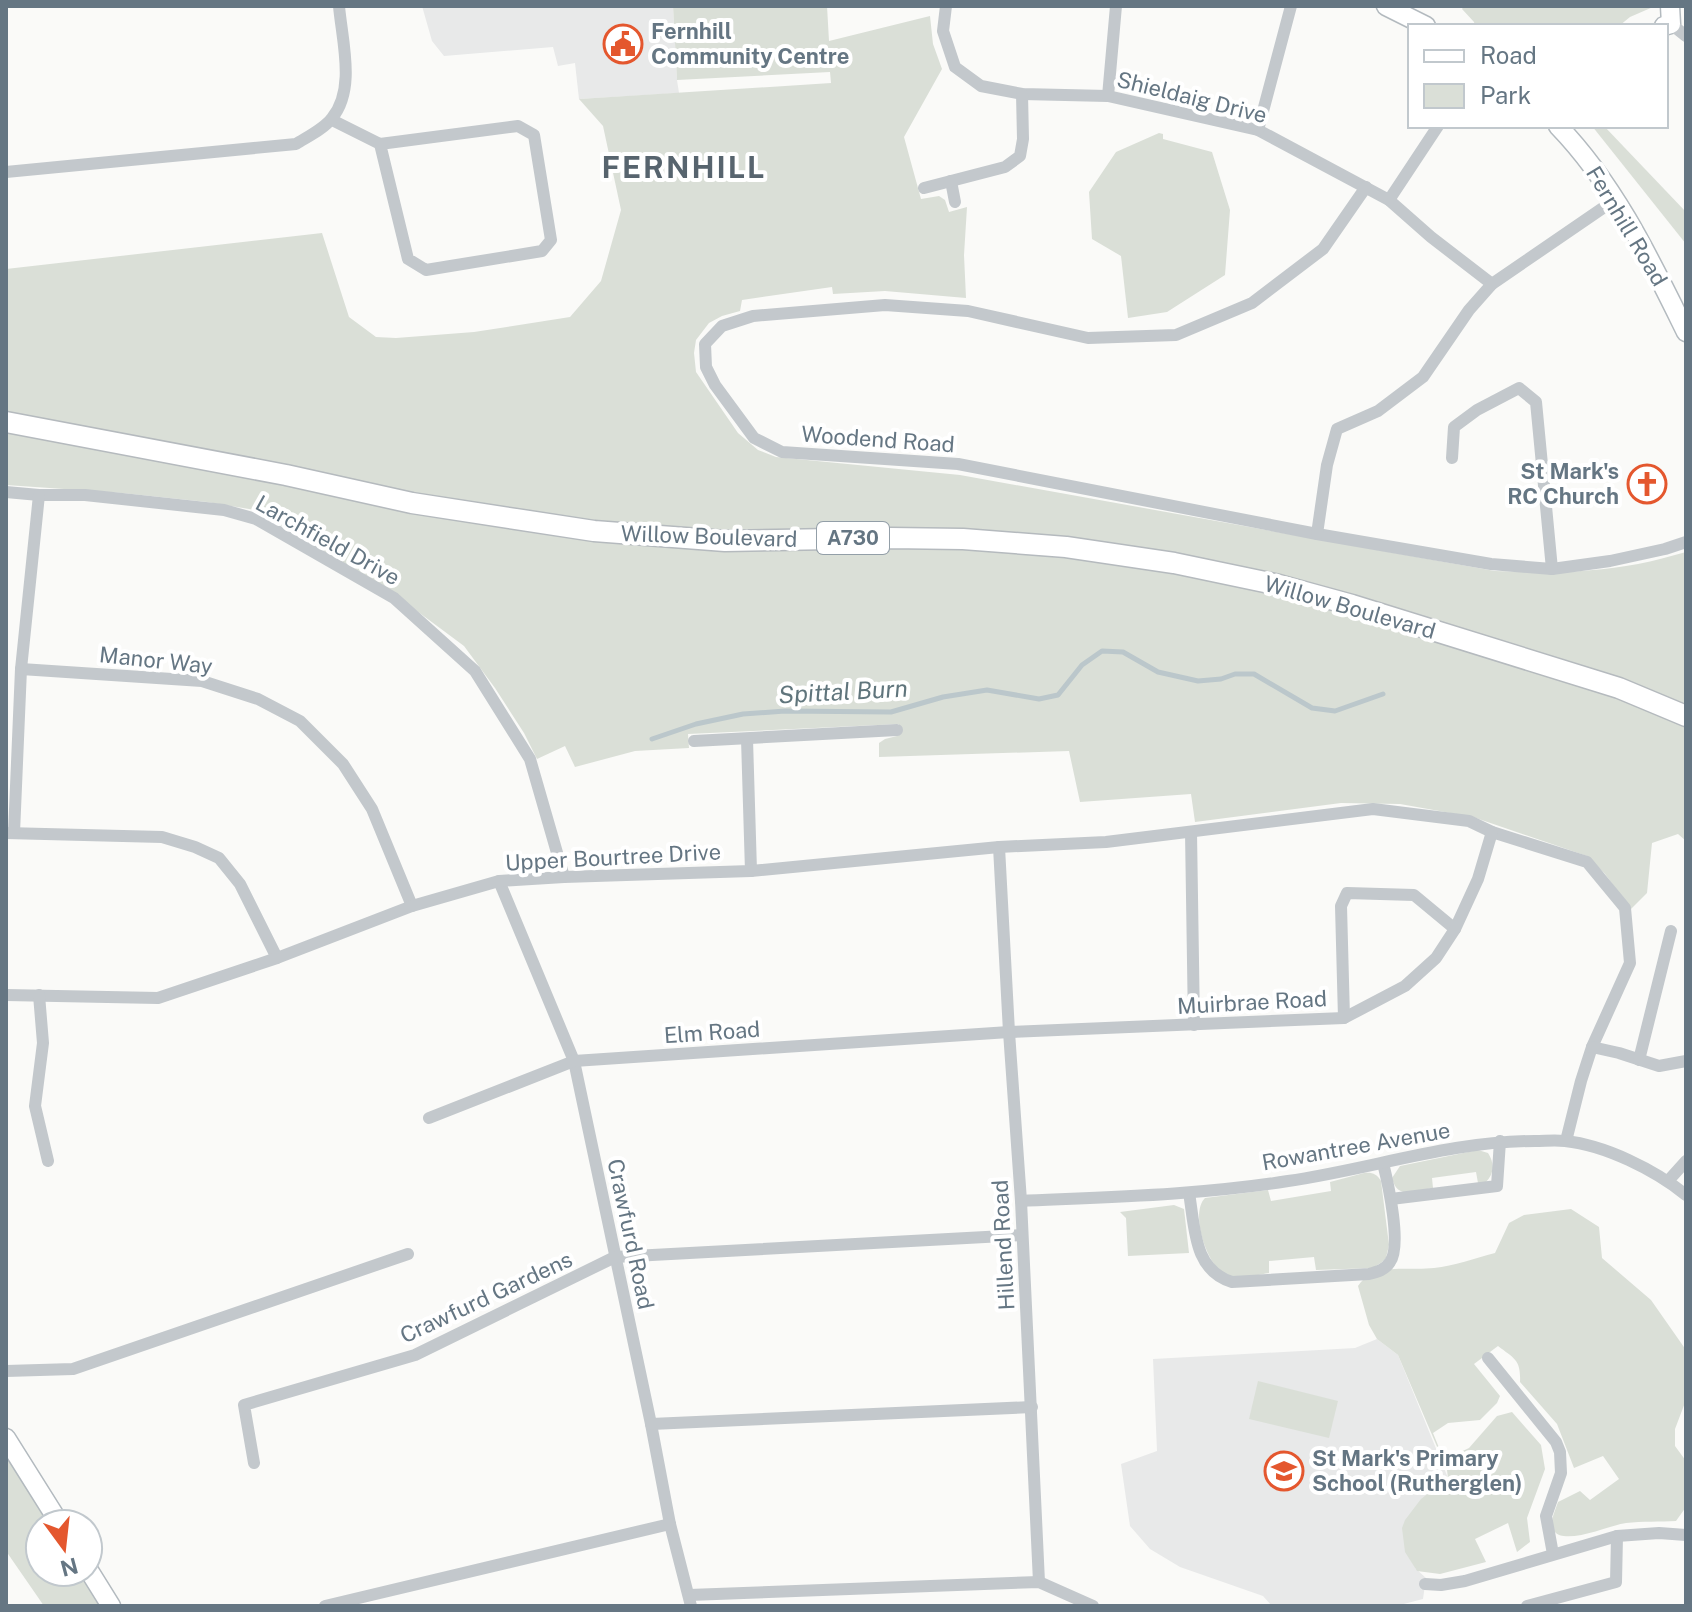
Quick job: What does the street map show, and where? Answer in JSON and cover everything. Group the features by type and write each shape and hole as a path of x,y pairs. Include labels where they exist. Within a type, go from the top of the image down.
{"main road":[{"name":"Willow Boulevard","path":"6,422 286,475 412,503 594,531 725,541 963,539 1066,547 1174,563 1279,585 1352,605 1619,688 1686,716"}],"street":[{"path":"6,172 296,144 332,120 342,100 347,81 339,6"},
{"name":"Shieldaig Drive","path":"946,6 943,31 955,67 981,86 1022,94 1108,96 1258,130 1389,200 1492,284"},
{"path":"1108,96 1116,6"},
{"path":"1258,130 1291,6"},
{"path":"1386,6 1422,24"},
{"path":"1668,19 1686,36"},
{"path":"924,188 1005,167 1020,156 1023,139 1022,94"},
{"path":"332,120 380,144 518,126 534,135 551,240 542,251 426,270 408,259 380,144"},
{"path":"1389,200 1437,128"},
{"name":"Fernhill Road","path":"1560,128 1579,148 1616,199 1686,332"},
{"path":"951,181 955,202"},
{"name":"Woodend Road","path":"1366,187 1323,249 1252,303 1176,335 1088,338 968,311 885,305 753,316 722,326 705,344 706,367 715,385 754,438 782,452 958,464 1317,534 1491,564 1552,569 1610,561 1686,542"},
{"path":"1317,534 1327,465 1337,429 1378,411 1423,377 1469,310 1492,284 1616,199"},
{"path":"1452,458 1454,427 1477,410 1519,388 1536,402 1552,569"},
{"name":"Larchfield Drive","path":"6,492 85,495 224,510 256,519 394,598 475,671 527,754 564,877"},
{"path":"39,495 21,669 10,833 162,837 219,858 240,884 277,958"},
{"name":"Manor Way","path":"21,669 202,681 258,699 300,721 343,764 372,809 412,906"},
{"path":"694,741 897,730"},
{"path":"747,739 751,871"},
{"name":"Upper Bourtree Drive","path":"6,995 158,998 277,958 412,906 499,881 751,871 999,847 1106,842 1373,809 1469,821 1492,832 1587,862 1625,908 1630,963 1592,1047 1566,1141"},
{"path":"1191,832 1194,1025"},
{"name":"Muirbrae Road","path":"1009,1032 1344,1018 1405,986 1436,958 1455,929 1478,879 1492,832"},
{"name":"Hillend Road","path":"999,847 1021,1201 1039,1582"},
{"name":"Crawfurd Road","path":"499,881 574,1061 670,1524 690,1601"},
{"path":"1344,1018 1341,906 1347,893 1414,895 1455,929"},
{"path":"1639,1060 1671,931"},
{"path":"39,995 43,1043 35,1106 48,1161"},
{"name":"Elm Road","path":"429,1118 574,1061 1009,1032"},
{"path":"1592,1047 1659,1066 1686,1061"},
{"path":"1391,1199 1497,1186 1500,1141"},
{"name":"Rowantree Avenue","path":"1021,1201 1189,1193 1289,1181 1500,1141 1566,1141 1616,1154 1668,1181 1686,1195"},
{"path":"1668,1181 1686,1161"},
{"path":"1189,1193 1202,1258 1213,1272 1232,1282 1369,1274 1383,1270 1393,1258 1391,1199 1383,1163"},
{"path":"615,1257 1022,1235"},
{"path":"6,1371 73,1369 408,1254"},
{"name":"Crawfurd Gardens","path":"254,1463 244,1405 415,1355 615,1257"},
{"path":"1488,1358 1556,1442 1560,1452 1561,1473 1546,1516 1553,1554"},
{"path":"651,1424 1032,1407"},
{"path":"6,1438 50,1508"},
{"path":"325,1606 670,1524"},
{"path":"1425,1584 1465,1581 1617,1536 1686,1535"},
{"path":"1527,1606 1616,1582 1617,1536"},
{"path":"690,1601 1039,1582 1093,1606"},
{"path":"100,1588 111,1606"}],"shaded area":[{"path":"422,6 673,6 679,93 579,99 575,63 558,66 553,47 444,56 432,41"},
{"name":"St Mark's Primary School (Rutherglen)","path":"1377,1339 1398,1355 1448,1478 1415,1568 1426,1578 1423,1599 1396,1606 1272,1606 1263,1596 1180,1567 1150,1549 1130,1526 1121,1464 1157,1451 1153,1359 1355,1348"}],"green space":[{"path":"673,6 827,6 829,41 930,16 933,44 942,69 904,137 921,199 939,196 945,200 949,212 967,207 964,255 966,298 885,291 833,294 832,287 742,300 740,311 709,323 696,340 696,372 738,433 758,450 776,457 960,475 1495,571 1603,569 1686,552 1686,841 1678,834 1652,843 1647,893 1631,909 1587,856 1473,817 1400,804 1341,803 1195,822 1191,794 1080,802 1069,751 879,757 879,743 897,736 899,724 688,734 689,748 635,751 575,767 565,746 537,759 495,688 464,646 390,591 255,510 122,493 6,485 6,269 322,233 349,317 376,337 474,332 570,317 601,281 621,210 603,126 579,99 831,83 830,72 677,80"},
{"path":"1464,6 1653,6 1621,24 1474,24 1462,9"},
{"path":"1594,128 1606,128 1686,212 1686,244"},
{"path":"1163,134 1163,139 1212,152 1230,210 1225,275 1167,312 1128,318 1121,256 1092,239 1089,192 1116,152"},
{"path":"1478,1150 1488,1153 1493,1168 1486,1182 1478,1183 1476,1172 1432,1178 1433,1188 1413,1192 1402,1192 1394,1185 1392,1178 1400,1166"},
{"path":"1364,1173 1374,1174 1381,1181 1389,1245 1386,1258 1373,1268 1316,1270 1314,1257 1269,1261 1269,1273 1234,1277 1224,1274 1211,1260 1200,1226 1199,1215 1205,1198 1268,1190 1271,1201 1331,1191 1330,1182"},
{"path":"1174,1205 1184,1209 1189,1253 1128,1256 1126,1218 1120,1212"},
{"path":"1571,1209 1599,1227 1602,1258 1651,1300 1686,1350 1686,1400 1675,1429 1675,1446 1686,1461 1686,1507 1676,1521 1626,1523 1577,1536 1560,1535 1554,1531 1552,1521 1558,1502 1580,1491 1590,1500 1619,1479 1603,1456 1574,1468 1557,1424 1520,1382 1516,1361 1498,1346 1474,1364 1500,1396 1497,1403 1480,1420 1448,1423 1433,1433 1444,1460 1469,1448 1497,1416 1512,1412 1541,1445 1545,1469 1527,1518 1530,1542 1517,1552 1508,1523 1475,1539 1486,1562 1440,1574 1417,1571 1405,1552 1402,1528 1421,1499 1448,1478 1447,1470 1398,1355 1377,1339 1369,1325 1358,1286 1373,1273 1442,1267 1495,1253 1509,1223 1524,1215"},
{"path":"1258,1381 1338,1401 1329,1438 1249,1419"},
{"path":"6,1455 38,1508 24,1508 24,1577 6,1551"},
{"path":"32,1588 88,1588 100,1606 44,1606"}],"waterway":[{"name":"Spittal Burn","path":"652,739 696,724 743,714 785,711 891,712 943,697 987,690 1039,699 1058,695 1082,665 1102,651 1123,652 1158,672 1198,681 1254,674 1312,708 1335,711 1383,694"}],"place":[{"name":"Fernhill Community Centre","path":"623,44"},
{"name":"St Mark's RC Church","path":"1647,484"},
{"name":"St Mark's Primary School (Rutherglen)","path":"1284,1471"}],"district":[{"name":"FERNHILL","path":"684,167"}]}
